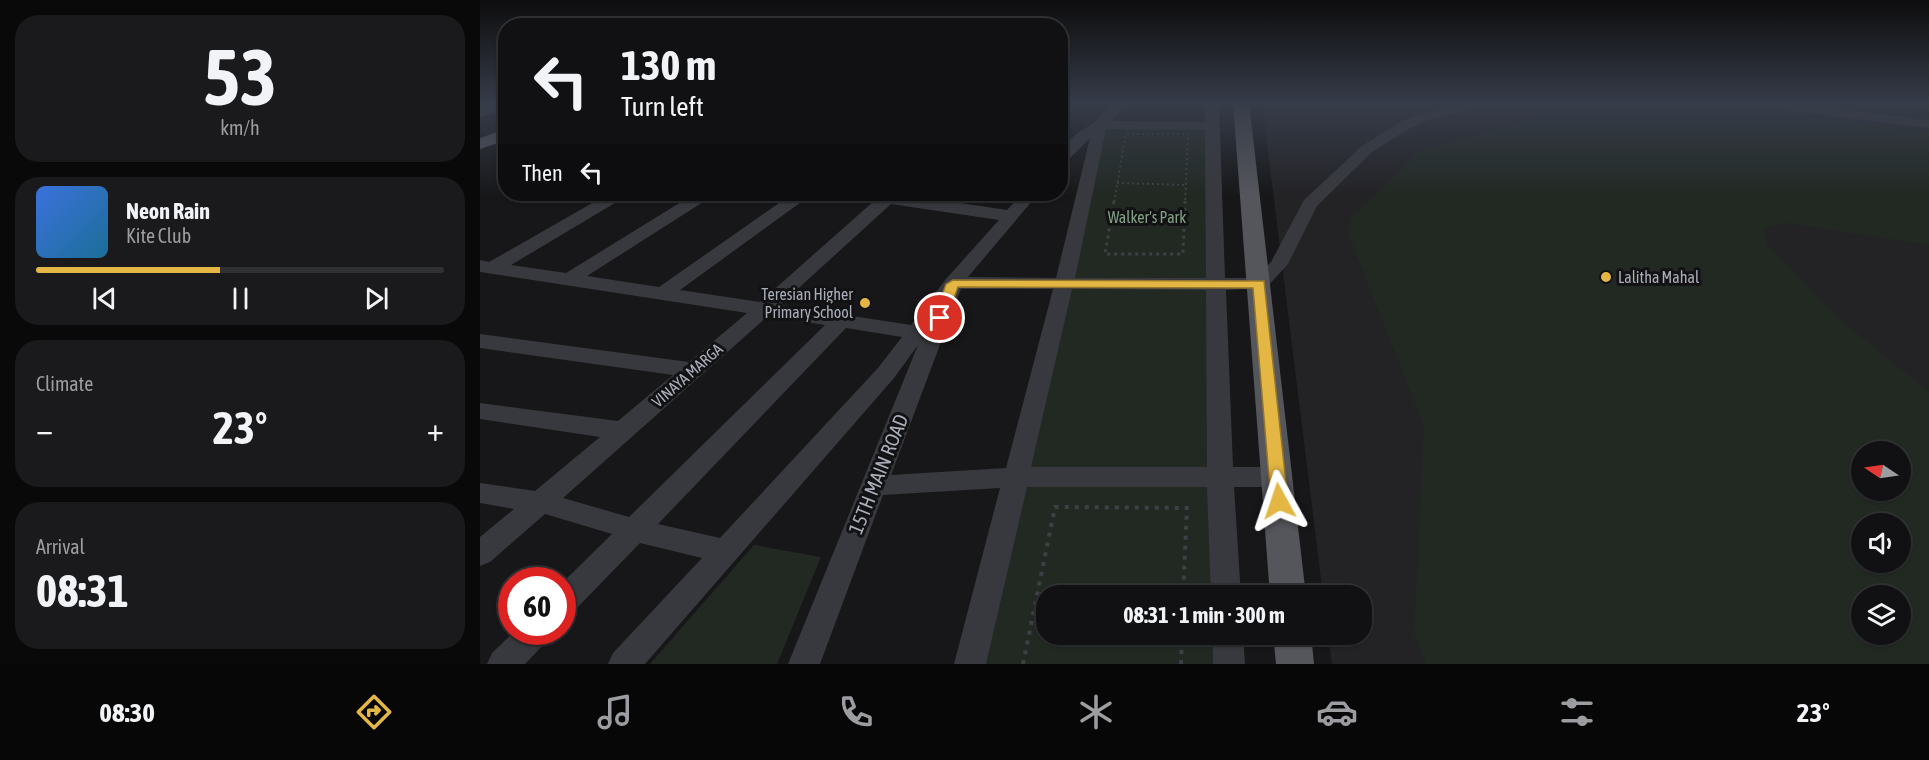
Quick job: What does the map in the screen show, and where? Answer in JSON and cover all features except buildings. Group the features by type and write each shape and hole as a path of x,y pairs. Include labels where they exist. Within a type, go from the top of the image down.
{"main road":[{"path":"1245,134 1287,585"},
{"path":"480,144 498,137"},
{"path":"1293,645 1295,664"}],"street":[{"path":"1068,151 1086,134"},
{"path":"970,664 1064,283 1098,134"},
{"path":"1213,134 1220,476 1225,585"},
{"path":"953,284 1259,284 1279,264 1310,204 1324,188 1367,149 1391,134"},
{"path":"1068,137 1080,138"},
{"path":"486,267 606,201"},
{"path":"570,279 694,201"},
{"path":"662,294 792,201"},
{"name":"VINAYA MARGA","path":"480,554 764,309 883,201"},
{"path":"923,201 1009,216"},
{"path":"956,207 962,201"},
{"name":"15TH MAIN ROAD","path":"804,664 873,486 925,334 953,284 1023,201"},
{"path":"486,267 925,334"},
{"path":"576,589 841,321"},
{"path":"624,664 886,373 925,334"},
{"path":"480,341 693,370"},
{"path":"480,411 623,431"},
{"path":"873,486 1015,477 1277,477"},
{"path":"480,493 540,502 635,530 724,551"},
{"path":"503,664 522,645"},
{"path":"1228,645 1229,664"}],"path":[{"path":"1126,134 1188,134 1183,254 1105,254 1118,183 1126,134"},
{"path":"1118,183 1186,185"},
{"path":"1039,585 1055,507 1187,508 1184,585"},
{"path":"1023,664 1036,600"},
{"path":"1181,664 1182,645"}],"shaded area":[{"name":"Lalitha Mahal","path":"1266,134 1929,134 1929,664 1332,664 1329,645 1372,645 1372,585 1322,585"}],"green space":[{"name":"Walker's Park","path":"1098,134 1213,134 1216,585 1036,585 1036,645 1220,645 1221,664 975,664"},
{"name":"Lalitha Mahal","path":"1479,134 1929,134 1929,245 1785,223 1764,229 1767,245 1843,322 1929,392 1929,664 1426,664 1414,633 1424,426 1347,231 1352,217 1421,150"},
{"path":"754,545 821,557 777,664 650,664"}],"place":[{"name":"Lalitha Mahal","path":"1606,277"},
{"name":"Teresian Higher Primary School","path":"865,303"}],"route":[{"path":"940,318 953,284 1259,284 1279,501"}]}
